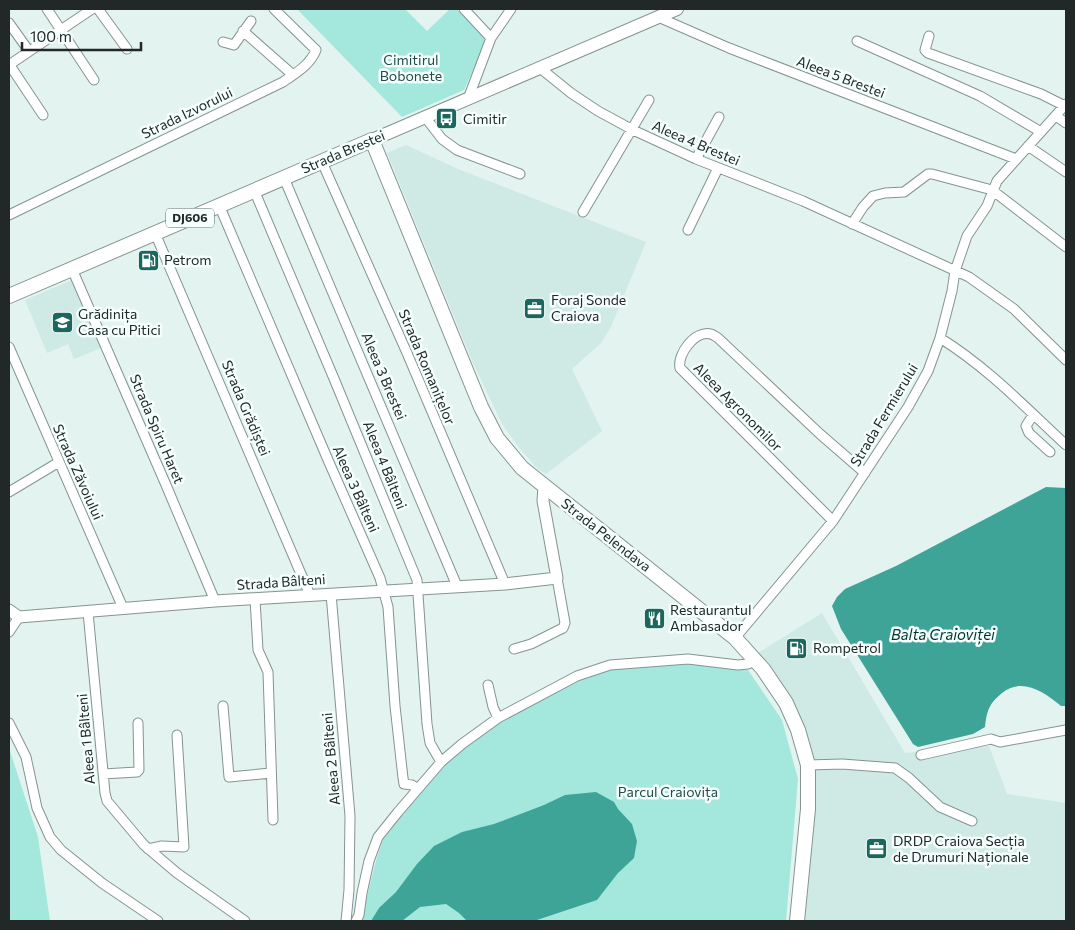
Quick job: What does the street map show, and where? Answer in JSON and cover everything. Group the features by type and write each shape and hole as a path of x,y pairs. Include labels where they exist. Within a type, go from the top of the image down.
{"main road":[{"name":"Strada Brestei","path":"10,291 72,269 677,9"},
{"name":"Strada Pelendava","path":"372,140 481,407 497,438 522,468 735,638 756,660 786,703 798,730 808,765 808,809 797,921"}],"street":[{"path":"47,9 94,80"},
{"path":"43,115 9,64 92,9"},
{"path":"98,9 127,49"},
{"name":"Strada Izvorului","path":"9,215 283,82 309,62 316,50 274,9"},
{"path":"464,9 491,38"},
{"path":"468,98 491,38 510,9"},
{"name":"Aleea 5 Brestei","path":"658,17 729,48 1016,159"},
{"path":"223,42 234,45 251,21"},
{"path":"9,23 29,52"},
{"path":"243,31 293,74"},
{"name":"Strada Fermierului","path":"735,638 833,521 912,400 928,372 940,338 955,271 967,236 987,206 997,181 1066,105 928,53 925,50 929,36"},
{"path":"857,41 980,96 1042,132"},
{"name":"Aleea 4 Brestei","path":"540,68 598,112 632,130 696,159 803,201 969,277 983,285 1014,309 1066,360"},
{"path":"584,212 649,100"},
{"path":"1056,116 1066,123"},
{"path":"426,117 442,139 457,150 520,174"},
{"path":"696,159 719,117"},
{"path":"1028,146 1066,172"},
{"name":"Strada Romanițelor","path":"322,162 403,344 505,584"},
{"path":"688,230 718,168"},
{"path":"852,224 873,196 904,192 928,174 992,190 1066,247"},
{"name":"Aleea 3 Brestei","path":"284,178 457,586"},
{"name":"Aleea 4 Bâlteni","path":"254,190 417,580 427,724 430,743 441,762"},
{"name":"Aleea 3 Bâlteni","path":"219,205 380,578 388,607 395,706 404,784 412,784 418,788"},
{"name":"Strada Grădiștei","path":"155,233 310,595"},
{"name":"Strada Spiru Haret","path":"72,269 215,601"},
{"name":"Aleea Agronomilor","path":"833,521 680,368 678,363 683,350 698,337 705,334 711,334 718,338 820,434 866,473"},
{"path":"940,338 978,365 1066,445"},
{"name":"Strada Zăvoiului","path":"9,347 123,608"},
{"path":"1033,415 1026,426 1028,433 1050,452"},
{"path":"9,492 59,462"},
{"path":"514,649 531,644 563,628 565,623 543,501 544,486"},
{"name":"Strada Bâlteni","path":"19,618 215,601 505,584 557,578"},
{"name":"Aleea 2 Bâlteni","path":"331,594 350,816 349,890 346,921"},
{"path":"255,599 258,650 268,672 273,820"},
{"path":"9,610 19,618 9,632"},
{"name":"Aleea 1 Bâlteni","path":"88,612 104,793 108,801 148,849 177,873 246,921"},
{"path":"356,921 369,861 378,838 441,762 498,718 577,676 610,665 688,659 738,665 748,664 756,660"},
{"path":"488,685 493,707 498,718"},
{"path":"223,706 229,778 271,773"},
{"path":"9,723 26,757 37,808 50,837 61,850 102,883 158,921"},
{"path":"103,774 137,772 139,770 138,723"},
{"path":"921,755 991,739 1000,742 1066,730"},
{"path":"148,849 162,846 184,847 177,735"},
{"path":"808,765 842,764 895,768 909,778 940,807 972,821"}],"shaded area":[{"name":"Foraj Sonde Craiova","path":"406,145 458,169 646,242 611,327 601,343 572,369 602,431 546,474 538,469 520,449 502,424 473,363 387,153"},
{"name":"Grădinița Casa cu Pitici","path":"72,280 101,348 74,359 68,344 47,353 25,300"},
{"path":"822,613 905,753 989,746 1007,794 1066,803 1066,921 795,921 808,765 798,730 753,656"}],"green space":[{"name":"Cimitirul Bobonete","path":"297,9 405,9 427,31 450,9 457,9 487,40 464,90 402,117"},
{"name":"Parcul Craiovița","path":"690,662 748,670 782,720 798,779 786,921 361,921 383,840 420,792 457,753 499,722 579,679 611,668"},
{"path":"9,748 38,837 50,921 9,921"}],"water":[{"name":"Balta Craioviței","path":"1046,487 1066,488 1066,706 1061,706 1033,688 1017,686 1002,693 991,704 985,727 973,734 918,747 913,744 841,629 832,606 845,589 896,566"},
{"path":"596,792 614,802 632,824 637,841 634,858 618,873 597,900 534,921 467,921 446,904 420,907 402,921 371,921 379,908 396,892 417,864 434,846 462,832 494,824 565,795"}],"place":[{"name":"Cimitir","path":"447,119"},
{"name":"Petrom","path":"148,260"},
{"name":"Foraj Sonde Craiova","path":"535,308"},
{"name":"Grădinița Casa cu Pitici","path":"62,322"},
{"name":"Restaurantul Ambasador","path":"654,618"},
{"name":"Rompetrol","path":"797,648"},
{"name":"DRDP Craiova Secția de Drumuri Naționale","path":"877,849"}]}
